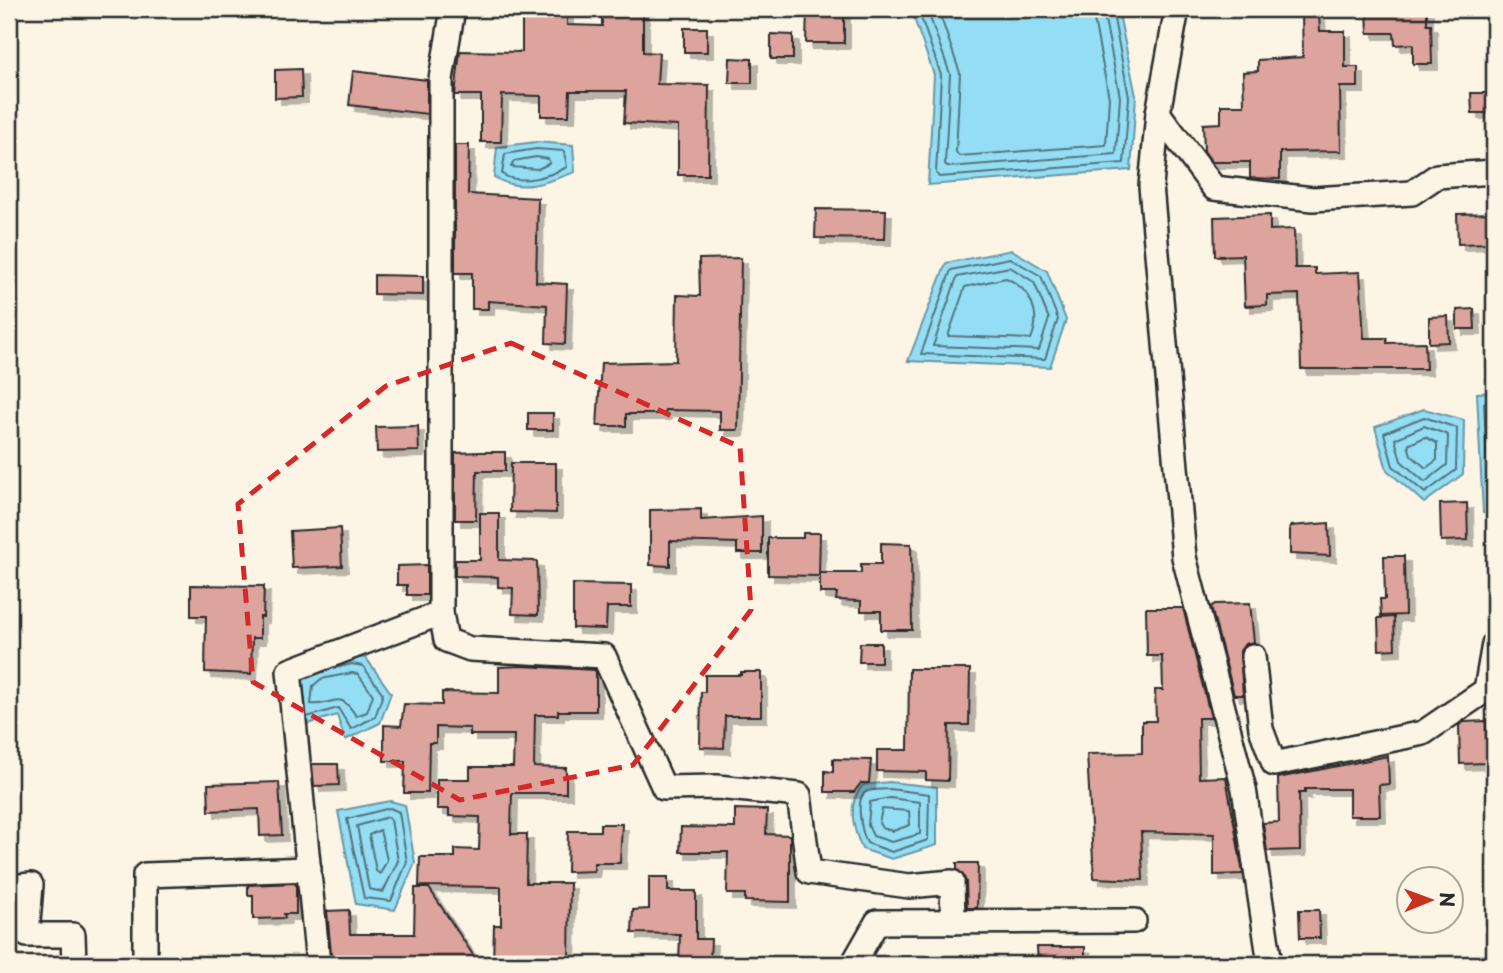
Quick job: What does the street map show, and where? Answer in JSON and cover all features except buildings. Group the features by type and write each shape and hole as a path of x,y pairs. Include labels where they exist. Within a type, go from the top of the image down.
{"street":[{"path":"453,9 441,79 441,613 446,640 470,649 604,656 664,788 717,787 799,795 809,872 909,886 952,882 953,922"},
{"path":"1177,9 1158,113 1152,186 1184,557 1244,789 1270,964"},
{"path":"1158,113 1214,188 1313,199 1412,193 1437,176 1494,172"},
{"path":"318,964 289,671 441,613"},
{"path":"1253,656 1261,729 1274,764 1423,733 1486,690 1494,644"},
{"path":"145,964 145,875 309,869"},
{"path":"9,887 31,885 27,935 73,935 74,964"},
{"path":"853,964 877,922 1134,922"}],"highlighted area":[{"path":"511,343 740,447 751,610 633,765 460,800 253,682 238,504 386,386"}],"water":[{"path":"1118,9 1136,96 1131,170 928,185 934,75 911,10"},
{"path":"536,142 573,145 575,172 524,186 494,177 497,147"},
{"path":"1012,250 1047,271 1066,320 1050,367 908,361 946,263"},
{"path":"1494,392 1494,514 1483,513 1477,393"},
{"path":"1424,409 1464,420 1463,474 1424,503 1387,470 1375,427"},
{"path":"351,657 366,658 391,693 380,723 345,740 337,715 298,727 299,676"},
{"path":"889,782 937,787 937,845 892,859 862,849 854,824 854,800 863,785"},
{"path":"390,801 405,805 415,863 395,910 356,904 338,811"}]}
